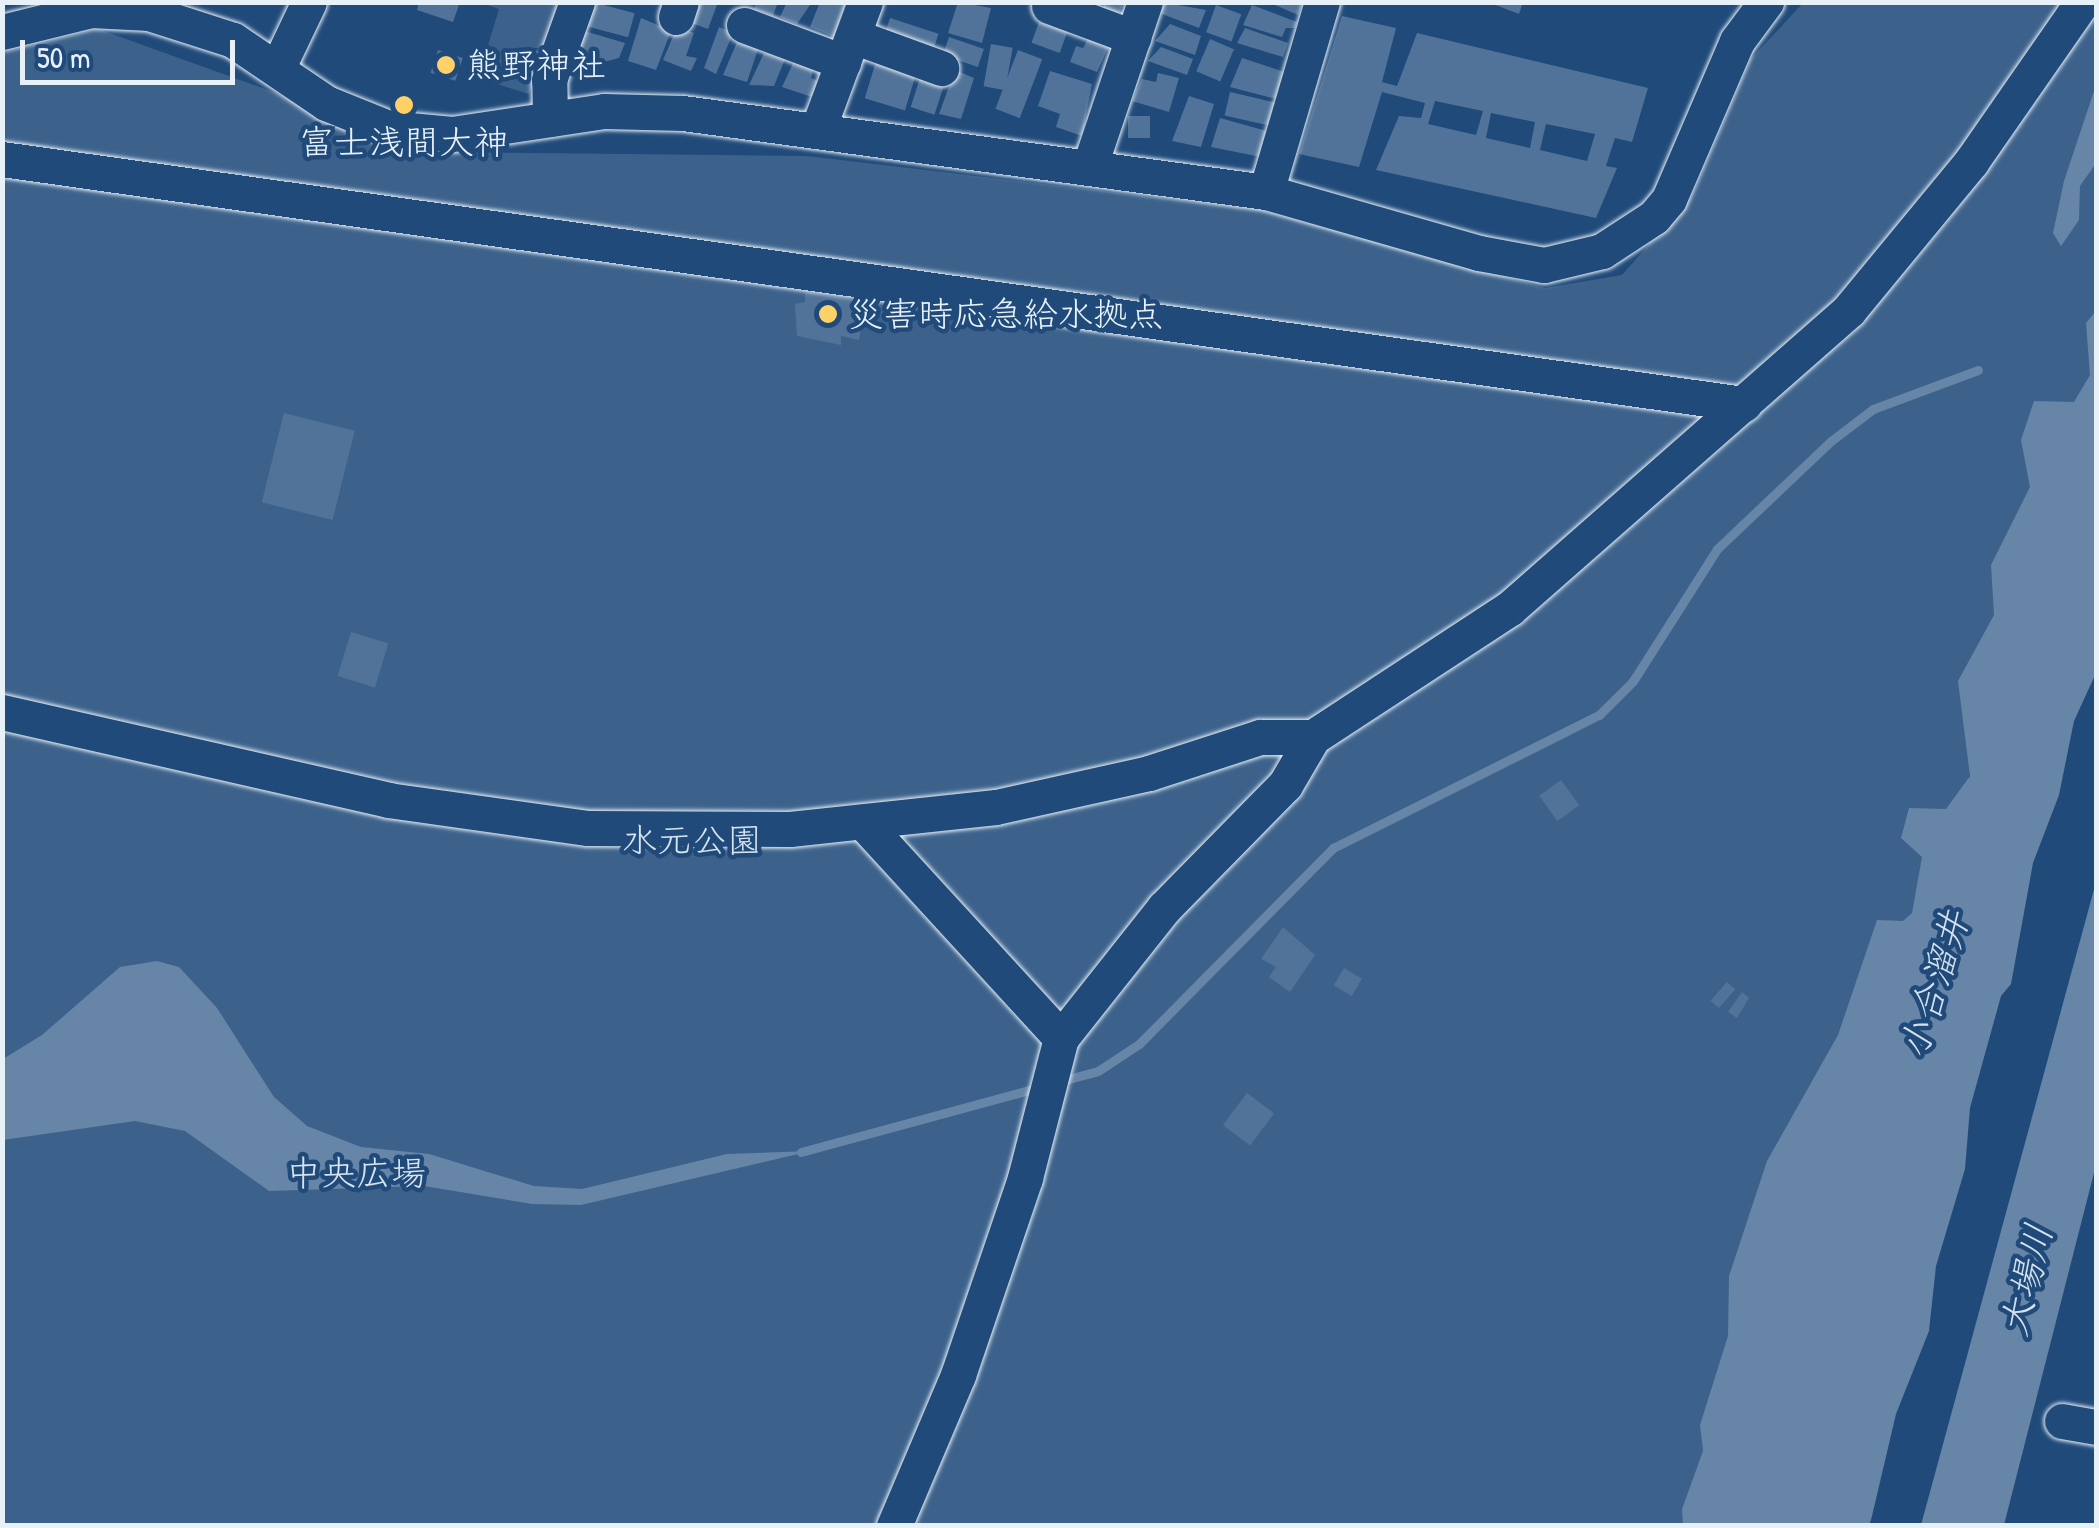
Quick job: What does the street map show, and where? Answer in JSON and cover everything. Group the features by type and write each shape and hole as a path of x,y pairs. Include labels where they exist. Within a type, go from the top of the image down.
{"street":[{"path":"277,69 309,2"},
{"path":"550,119 549,80 577,2"},
{"path":"818,129 866,2"},
{"path":"1090,165 1145,2"},
{"path":"1266,192 1322,2"},
{"path":"2,32 92,6 190,21 277,69 342,112 388,128 452,134 642,110 818,129 1266,192 1519,263 1574,261 1602,251 1654,217 1669,199 1737,41 1766,2"},
{"path":"894,1526 964,1357 1025,1178 1061,1038 1164,908 1285,786 1313,737 1510,608 1849,310 1910,240 2082,2"},
{"path":"1048,6 1132,37"},
{"path":"744,25 941,68"},
{"path":"2,159 1744,404"},
{"path":"2,712 388,800 588,828 790,829 996,806 1149,773 1260,738 1313,737"},
{"path":"862,822 1061,1038"}],"green space":[{"path":"482,3 562,3 529,94 478,78 499,9"},
{"name":"水元公園","path":"1803,3 2096,3 2096,382 2041,567 1772,1351 1695,1525 3,1525 2,53 98,29 276,93 356,136 444,152 807,156 1261,210 1545,288 1622,275 1693,195 1751,59"}],"water":[{"path":"2096,85 2094,166 2080,186 2079,220 2061,246 2053,233 2064,181"},
{"name":"小合溜井","path":"2096,311 2096,673 2074,721 2059,795 2033,863 2011,984 2001,996 1970,1108 1965,1169 1936,1266 1929,1331 1896,1414 1869,1526 1683,1525 1682,1509 1703,1451 1700,1425 1728,1336 1729,1276 1767,1161 1838,1035 1877,920 1903,921 1912,913 1922,857 1901,838 1909,808 1946,809 1970,776 1958,681 1994,615 1991,565 2030,487 2021,440 2034,401 2074,402 2090,375 2086,323"},
{"name":"大場川","path":"2096,882 2096,1165 2004,1525 1921,1525"},
{"path":"157,961 179,967 217,1008 274,1097 307,1126 361,1147 429,1154 534,1186 582,1189 727,1154 811,1151 581,1205 532,1204 424,1186 269,1191 185,1131 135,1121 3,1140 3,1059 42,1035 120,967"}],"building":[{"path":"419,2 460,2 453,22 417,10"},
{"path":"593,2 635,13 628,37 587,26"},
{"path":"693,2 718,2 708,29 686,21"},
{"path":"757,2 778,2 773,16 754,9"},
{"path":"787,2 812,2 797,24 780,17"},
{"path":"820,2 845,5 835,37 810,27"},
{"path":"958,2 991,8 982,43 948,33"},
{"path":"1105,2 1124,2 1118,15 1103,8"},
{"path":"1161,2 1206,10 1199,28 1157,12"},
{"path":"1268,2 1303,2 1298,15"},
{"path":"1488,2 1523,2 1519,14"},
{"path":"1216,5 1241,14 1231,41 1206,32"},
{"path":"1252,5 1297,22 1295,28 1286,28 1282,37 1243,25"},
{"path":"1342,16 1396,28 1382,82 1397,86 1417,33 1648,88 1632,142 1615,138 1606,166 1617,168 1596,218 1376,170 1399,116 1421,118 1425,103 1382,92 1359,167 1299,154","holes":["1435,101 1483,111 1476,135 1428,124","1491,113 1535,122 1530,148 1486,138","1546,124 1595,134 1587,161 1540,150"]},
{"path":"641,18 660,26 663,18 675,21 656,70 628,61"},
{"path":"890,18 939,34 933,52 884,36"},
{"path":"1039,22 1067,32 1060,53 1031,43"},
{"path":"1170,24 1201,36 1195,55 1155,41"},
{"path":"677,27 694,33 686,56 697,58 691,71 663,60"},
{"path":"719,27 733,33 716,74 704,68"},
{"path":"1245,28 1288,43 1283,57 1237,43"},
{"path":"581,30 625,43 619,58 604,62 572,53"},
{"path":"1091,34 1111,41 1097,72 1070,62 1076,46 1083,48"},
{"path":"949,37 984,49 978,67 943,55"},
{"path":"1210,39 1234,49 1220,81 1196,71"},
{"path":"737,42 758,49 747,82 723,75"},
{"path":"991,44 1013,48 1005,90 984,86"},
{"path":"1161,47 1193,59 1187,75 1148,61"},
{"path":"438,50 463,58 455,81 431,73"},
{"path":"1018,50 1042,59 1020,118 995,109"},
{"path":"764,53 785,59 774,86 749,85"},
{"path":"877,58 917,70 905,110 865,98"},
{"path":"1242,58 1291,74 1284,101 1230,87"},
{"path":"795,59 814,68 811,78 820,82 812,97 782,87"},
{"path":"923,69 947,77 934,115 911,107"},
{"path":"955,70 974,78 961,119 939,114"},
{"path":"1050,71 1092,84 1082,136 1056,127 1060,114 1038,106"},
{"path":"1158,73 1179,78 1169,112 1132,101 1142,79 1156,82"},
{"path":"1230,92 1281,104 1275,127 1225,115"},
{"path":"1189,96 1214,104 1201,147 1172,141"},
{"path":"1128,116 1150,116 1150,138 1128,138"},
{"path":"1220,118 1274,133 1266,158 1211,147"},
{"name":"災害時応急給水拠点","path":"805,292 865,302 859,340 841,336 841,345 797,336 795,304 805,302"},
{"path":"284,413 355,431 333,520 262,502"},
{"path":"351,632 388,643 375,687 338,676"},
{"path":"1561,780 1579,805 1557,821 1539,796"},
{"path":"1283,927 1315,955 1290,992 1269,977 1276,967 1261,959"},
{"path":"1344,968 1362,979 1352,996 1334,985"},
{"path":"1727,982 1735,989 1719,1008 1711,1001"},
{"path":"1742,992 1749,998 1737,1018 1728,1012"},
{"path":"1247,1093 1274,1113 1250,1145 1223,1125"}],"waterway":[{"path":"1061,1081 1098,1071 1139,1044 1333,848 1599,715 1633,681 1717,549 1831,441 1873,409 1978,370"},
{"path":"801,1152 1037,1088"}],"place":[{"name":"熊野神社","path":"446,65"},
{"name":"富士浅間大神","path":"404,105"},
{"name":"災害時応急給水拠点","path":"828,314"}],"park label":[{"name":"中央広場","path":"356,1173"}]}
